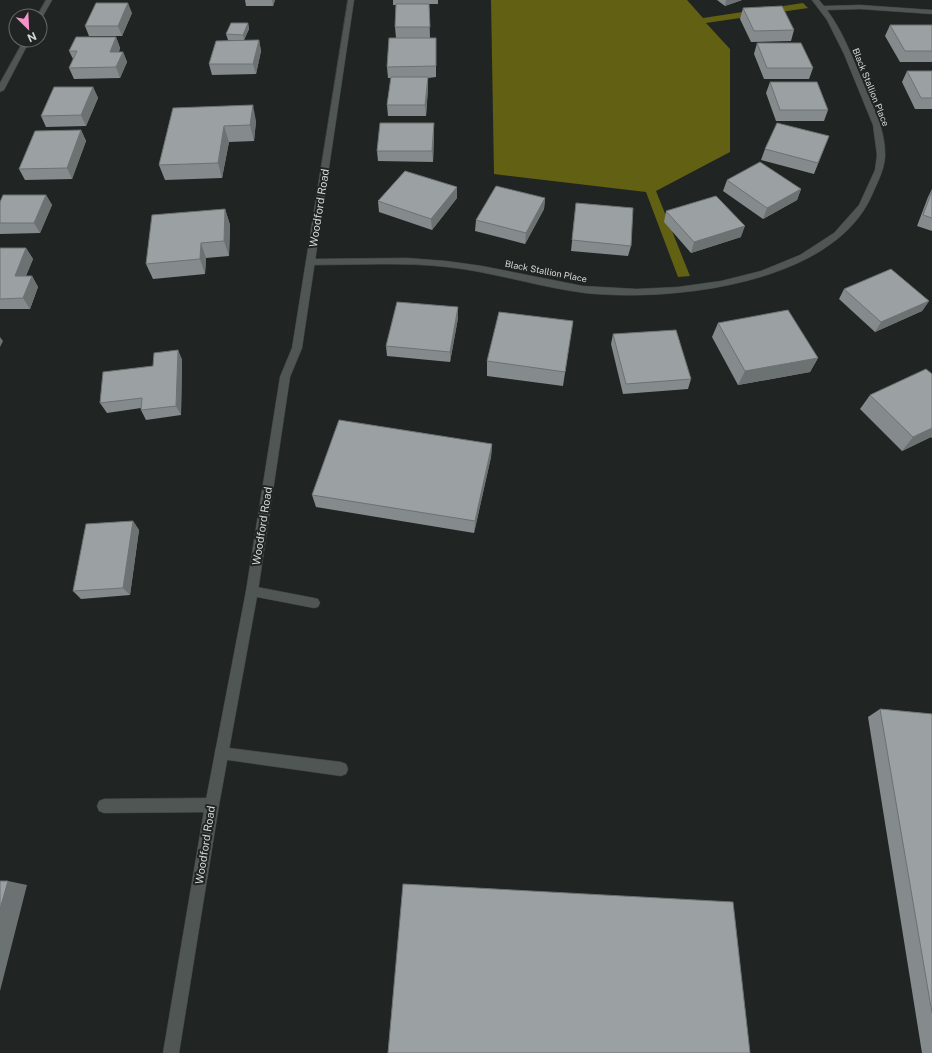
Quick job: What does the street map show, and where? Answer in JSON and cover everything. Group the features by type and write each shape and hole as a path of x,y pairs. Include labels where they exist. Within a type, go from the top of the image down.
{"street":[{"name":"Woodford Road","path":"171,1053 221,753 252,591 285,377 297,348 351,0"},
{"name":"Black Stallion Place","path":"311,262 411,262 464,265 549,284 598,291 645,293 692,290 736,282 775,270 799,259 825,244 849,224 864,205 876,180 881,163 878,128 835,25 815,0"},
{"path":"822,8 860,7 932,12"},
{"path":"0,90 23,48"},
{"path":"252,591 314,603"},
{"path":"221,753 341,769"},
{"path":"104,806 212,805"}],"shaded area":[{"path":"491,0 687,0 703,18 803,3 808,8 706,23 730,49 730,152 656,191 690,276 678,277 646,192 494,174"}],"building":[{"path":"96,3 128,3 118,26 85,26"},
{"path":"396,4 429,4 430,27 395,27"},
{"path":"782,6 794,30 754,31 743,8"},
{"path":"231,23 248,23 243,35 226,34"},
{"path":"890,25 932,25 932,51 905,51"},
{"path":"76,37 116,37 110,52 123,52 116,67 69,68 77,51 69,51"},
{"path":"389,38 436,38 436,66 387,67"},
{"path":"259,40 253,64 209,64 216,41"},
{"path":"757,43 801,43 813,68 767,68"},
{"path":"907,71 932,71 932,98 921,98"},
{"path":"391,77 428,77 425,105 387,105"},
{"path":"770,82 817,82 828,110 780,110"},
{"path":"54,87 93,87 81,115 41,116"},
{"path":"253,105 250,125 224,126 218,163 159,165 173,108"},
{"path":"380,123 434,123 432,151 377,151"},
{"path":"777,123 829,136 818,163 765,149"},
{"path":"81,130 67,168 19,169 35,131"},
{"path":"760,162 801,189 767,208 727,180"},
{"path":"405,171 457,187 431,219 378,201"},
{"path":"496,186 545,198 526,233 476,220"},
{"path":"932,191 932,218 923,215"},
{"path":"3,195 46,195 34,223 0,223 0,202"},
{"path":"716,196 745,226 694,242 666,211"},
{"path":"576,203 633,208 631,246 572,240"},
{"path":"225,209 224,241 201,243 200,259 146,264 152,215"},
{"path":"0,248 26,248 15,276 32,276 23,298 0,299"},
{"path":"891,269 929,301 881,322 844,289"},
{"path":"397,302 458,307 450,352 386,346"},
{"path":"788,310 818,358 745,371 718,323"},
{"path":"499,312 573,321 565,372 487,361"},
{"path":"676,330 691,379 626,384 613,334"},
{"path":"178,350 176,406 141,410 142,398 100,403 103,372 153,366 154,353"},
{"path":"926,369 932,374 932,428 913,437 870,395"},
{"path":"339,420 492,444 475,521 312,495"},
{"path":"133,521 123,588 73,591 86,524"},
{"path":"880,709 932,714 932,1013"},
{"path":"0,881 8,881 0,909"},
{"path":"403,884 733,902 750,1053 388,1053"}]}
